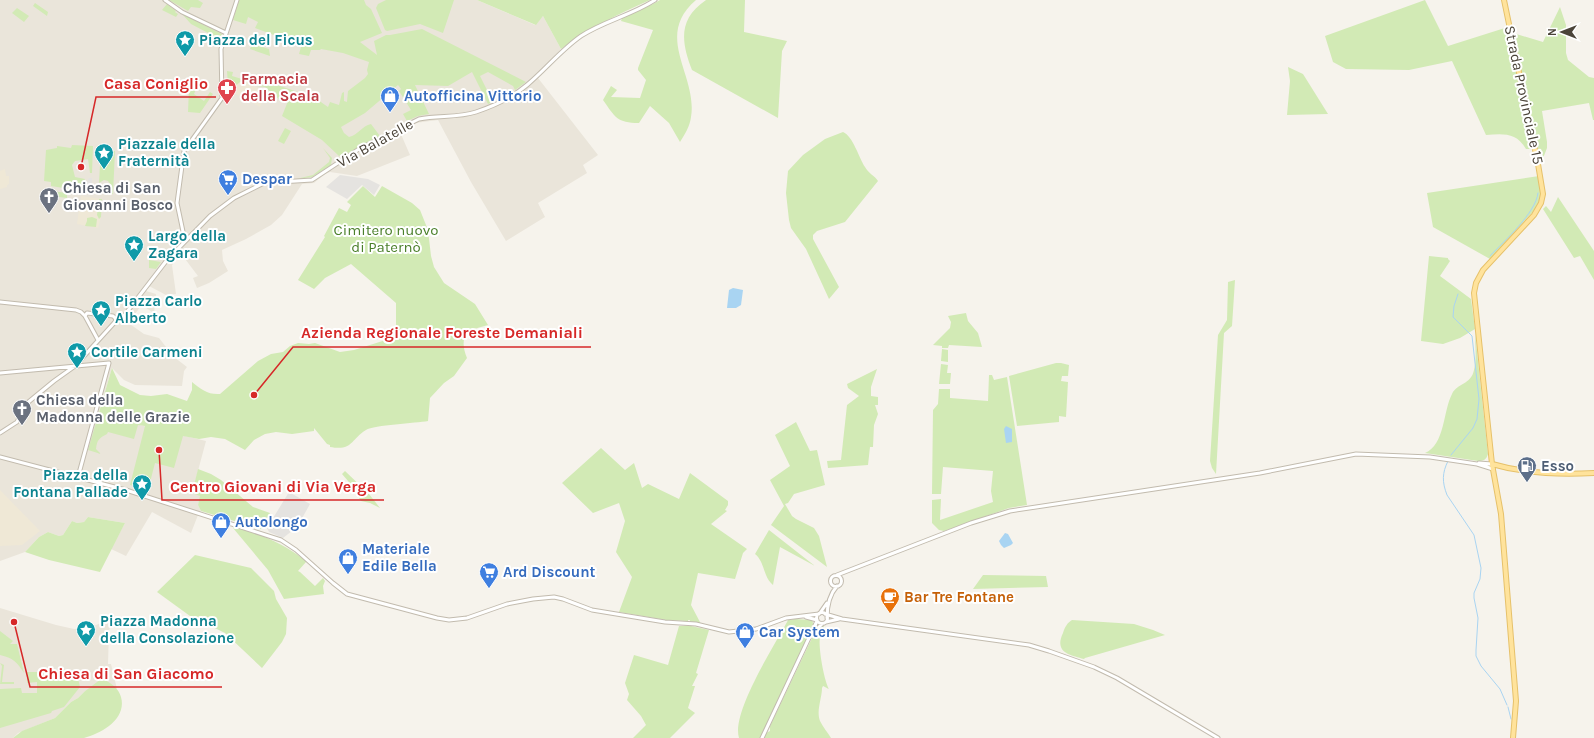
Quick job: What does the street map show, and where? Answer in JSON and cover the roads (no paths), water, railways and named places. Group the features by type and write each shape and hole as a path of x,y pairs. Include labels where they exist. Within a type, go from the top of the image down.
{"main road":[{"name":"Strada Provinciale 15","path":"1491,456 1474,288 1483,270 1537,211 1541,203 1543,190 1504,0"},
{"path":"1491,456 1491,469 1494,476 1501,514 1516,701 1513,738"},
{"path":"1491,456 1499,467"},
{"path":"1492,464 1509,469 1543,474 1594,473"},
{"path":"1491,469 1499,467"},
{"path":"1494,476 1499,467"}],"street":[{"path":"165,0 182,12 226,33"},
{"path":"185,241 177,203 184,150 222,98 221,49 237,0"},
{"name":"Via Balatelle","path":"0,433 17,422 26,404 33,397 75,366 116,322 123,317 157,272 185,241 210,216 224,205 258,186 273,182 312,180 358,150 413,121 427,117 458,116 476,112 505,99 528,84 583,35 613,19 655,0"},
{"path":"0,302 76,310 81,312 85,316 97,342"},
{"path":"85,316 89,312 120,318"},
{"path":"113,316 116,322"},
{"path":"0,373 109,363 78,477"},
{"path":"762,738 811,636 819,614 830,596 832,578 998,514 1260,473 1356,454 1419,456 1477,464 1491,469"},
{"path":"1484,463 1491,456"},
{"path":"0,457 126,490 281,540 296,550 333,583 353,596 443,620 467,618 507,604 554,597 592,610 665,622 696,624 728,632 756,629 786,618 819,614 825,618 842,619"},
{"path":"1477,464 1492,464"},
{"path":"811,636 825,618 828,603 833,592 851,571"},
{"path":"838,576 842,581"},
{"path":"832,584 837,586"},
{"path":"802,616 817,620 825,618 842,619 1029,645 1094,667 1111,675 1218,738"}],"water":[{"path":"733,288 743,290 741,305 736,308 727,308 729,290"},
{"path":"1006,426 1012,429 1012,442 1006,443 1004,429"},
{"path":"1005,533 1008,534 1013,543 1004,548 999,541"}],"waterway":[{"path":"1490,256 1526,218 1536,201 1538,193"},
{"path":"1451,455 1473,428 1477,419 1479,399 1472,336 1453,317 1454,306 1458,294"},
{"path":"1448,461 1444,474 1445,490 1474,535 1481,568 1480,579 1474,593 1478,618 1476,656 1481,666 1500,689 1507,705"},
{"path":"1508,707 1511,719"}],"place":[{"name":"Piazza del Ficus","path":"185,57"},
{"name":"Farmacia della Scala","path":"227,105"},
{"name":"Autofficina Vittorio","path":"390,113"},
{"name":"Casa Coniglio","path":"81,167"},
{"name":"Piazzale della Fraternità","path":"104,170"},
{"name":"Despar","path":"228,196"},
{"name":"Chiesa di San Giovanni Bosco","path":"49,214"},
{"name":"Largo della Zagara","path":"134,262"},
{"name":"Piazza Carlo Alberto","path":"101,327"},
{"name":"Cortile Carmeni","path":"77,369"},
{"name":"Azienda Regionale Foreste Demaniali","path":"254,395"},
{"name":"Chiesa della Madonna delle Grazie","path":"22,426"},
{"name":"Centro Giovani di Via Verga","path":"159,450"},
{"name":"Esso","path":"1527,483"},
{"name":"Piazza della Fontana Pallade","path":"142,501"},
{"name":"Autolongo","path":"221,539"},
{"name":"Materiale Edile Bella","path":"348,575"},
{"name":"Ard Discount","path":"489,589"},
{"name":"Bar Tre Fontane","path":"890,614"},
{"name":"Chiesa di San Giacomo","path":"14,622"},
{"name":"Piazza Madonna della Consolazione","path":"86,647"},
{"name":"Car System","path":"745,649"}],"park label":[{"name":"Cimitero nuovo di Paternò","path":"386,238"}]}
